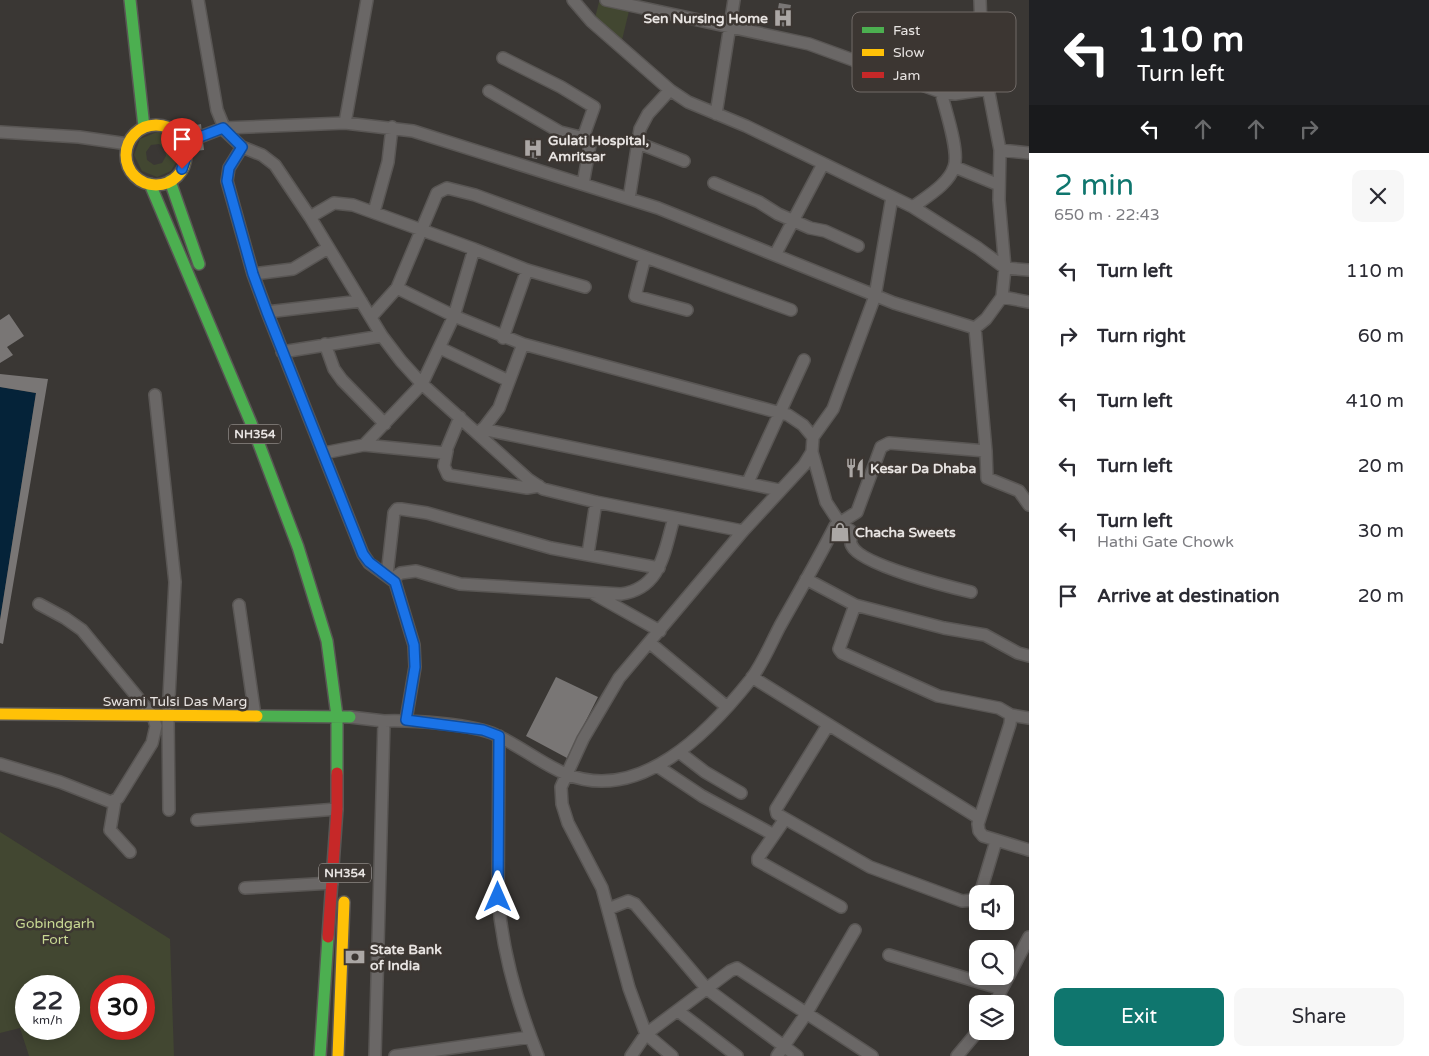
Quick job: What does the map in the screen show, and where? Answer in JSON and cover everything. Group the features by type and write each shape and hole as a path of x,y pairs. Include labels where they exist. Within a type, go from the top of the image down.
{"main road":[{"path":"130,0 144,127"},
{"path":"128,144 132,137 144,127 152,125 168,127 184,143 185,160 177,176 170,181 150,184"},
{"name":"NH354","path":"128,144 126,154 128,165 140,180 150,184 251,423 298,548 327,640 337,716 337,809 320,1056"},
{"path":"170,181 204,278"},
{"name":"NH354","path":"234,352 312,553"},
{"path":"337,634 349,712"},
{"name":"Swami Tulsi Das Marg","path":"0,714 337,716 349,712"},
{"name":"NH354","path":"346,850 349,781"},
{"name":"NH354","path":"338,1056 345,889"}],"street":[{"path":"198,0 217,110 223,128 242,147 262,155 275,165 310,217 382,336 422,384 460,417 481,431 539,486"},
{"path":"345,123 367,0"},
{"path":"573,0 591,21 670,90 688,102 746,126 913,207 978,248 1005,268 1029,270"},
{"path":"606,0 809,44 852,60"},
{"path":"716,114 734,0"},
{"path":"503,58 561,87 594,107 584,138"},
{"path":"490,90 560,132 584,138 590,145 583,184"},
{"path":"629,199 643,122 670,90"},
{"path":"913,207 942,184 955,167 955,153 941,92 955,94 968,92"},
{"path":"975,328 986,319 1002,296 1005,268 1000,150 989,92"},
{"path":"184,143 223,128 345,123 392,127 413,131 658,208 876,296 975,328"},
{"path":"374,212 388,162 392,127"},
{"path":"0,132 79,137 128,144"},
{"path":"638,143 684,160"},
{"path":"242,147 229,168 227,181 253,274 282,352 363,554 369,562 390,576 398,589 415,655 406,720"},
{"path":"1000,150 1029,153"},
{"path":"776,256 823,164"},
{"path":"955,167 1000,185"},
{"path":"714,183 794,220 858,246"},
{"path":"372,317 397,288 437,193 447,188 474,195 791,310"},
{"path":"892,197 876,296 833,409 813,437 812,452 826,502 839,522 851,531 851,545 853,549 874,562 942,586 971,592"},
{"path":"310,217 325,208 340,203 374,212 527,270 585,287"},
{"path":"253,274 293,269 328,248"},
{"path":"364,445 422,384 454,316 474,249"},
{"path":"645,257 635,296 687,310"},
{"path":"503,338 527,270"},
{"path":"397,288 503,338 780,413 797,420 813,437"},
{"path":"1002,296 1029,302"},
{"path":"267,312 361,301"},
{"path":"975,328 987,478 1020,491 1029,505"},
{"path":"282,352 382,336"},
{"path":"325,344 334,369 342,380 385,424"},
{"path":"481,431 499,408 523,344"},
{"path":"440,348 509,381"},
{"path":"748,482 804,360"},
{"path":"156,395 175,582 168,716 168,810"},
{"path":"460,417 447,451 444,466 448,475 527,488 539,486 596,502 742,531"},
{"path":"481,431 748,482 780,490"},
{"path":"349,712 384,721 406,720 483,730 499,736 566,774 590,781 616,782 630,778 657,766 679,752 727,707 752,677 839,522 848,519 856,512 879,452 884,444 986,451"},
{"path":"324,453 364,445 440,454 447,451"},
{"path":"672,1056 646,1034 629,988 597,877 568,823 562,804 561,787 610,691 742,531 804,465 812,452"},
{"path":"588,554 596,502"},
{"path":"390,576 394,513 397,509 427,513 496,534 659,568"},
{"path":"390,576 416,571 460,584 621,594 633,592 644,586 659,568 674,518"},
{"path":"806,579 856,605 944,628 985,635 1018,653 1029,656"},
{"path":"590,592 660,631"},
{"path":"39,604 82,630 153,716 156,726 152,743 115,801 110,830 130,852"},
{"path":"239,605 255,716"},
{"path":"856,605 840,641 839,649 842,653 938,696 1000,708 1010,715 1029,718"},
{"path":"650,643 727,707"},
{"path":"752,677 979,818"},
{"path":"1010,715 1010,724 979,818 979,831 983,836 996,841 1029,850"},
{"path":"375,1056 384,721"},
{"path":"828,725 776,809 779,816 883,873 962,901 969,900"},
{"path":"499,736 498,897 500,921 530,1037 538,1056"},
{"path":"679,752 695,765 741,792"},
{"path":"0,764 60,782 104,801 115,801"},
{"path":"657,766 702,796 774,835"},
{"path":"197,820 337,809"},
{"path":"785,819 758,858 760,864 841,907"},
{"path":"983,885 996,841"},
{"path":"245,888 332,883"},
{"path":"608,910 628,901 635,904 706,989 780,1051 797,1056"},
{"path":"780,1051 806,1014 855,930"},
{"path":"999,995 1029,937"},
{"path":"889,955 1002,989"},
{"path":"631,1056 646,1034 730,971 737,968 872,1056"},
{"path":"678,1011 737,1056"},
{"path":"395,1056 433,1054 530,1037"},
{"path":"957,1056 970,1040"}],"green space":[{"path":"599,2 629,11 622,40 595,18"},
{"path":"157,132 173,140 179,157 171,171 157,177 142,171 134,155 140,139","holes":["159,144 165,149 166,156 162,163 154,165 147,160 146,152 151,145"]},
{"name":"Gobindgarh Fort","path":"0,832 170,939 174,1056 29,1056 24,1040 80,1040 80,975 15,975 15,1029 0,1033"}],"water":[{"path":"0,387 36,393 0,620"}],"building":[{"path":"779,3 791,5 787,27 775,25"},
{"path":"201,124 204,150 195,151 192,126"},
{"path":"530,141 541,144 537,159 526,157"},
{"path":"9,314 24,336 7,347 13,355 0,363 0,320"},
{"path":"0,374 48,379 3,644 0,643 0,620 36,393 0,387"},
{"path":"556,677 598,697 567,758 526,736"}],"traffic: fast":[{"path":"130,0 144,127"},
{"path":"170,181 199,264"},
{"path":"150,184 251,423 298,547 327,641 337,716 337,773"},
{"path":"257,716 350,717"},
{"path":"320,1056 328,937"}],"traffic: slow":[{"path":"156,125 173,130 181,138 186,155 181,172 173,180 156,185 139,180 131,172 126,155 131,138 139,130 156,125"},
{"path":"0,714 257,716"},
{"path":"338,1056 344,902"}],"traffic: jam":[{"path":"328,937 337,809 337,773"}],"place":[{"name":"Sen Nursing Home","path":"783,18"},
{"name":"Gulati Hospital, Amritsar","path":"533,148"},
{"name":"Kesar Da Dhaba","path":"855,468"},
{"name":"Chacha Sweets","path":"840,532"},
{"name":"State Bank of India","path":"355,957"}],"route":[{"path":"182,169 186,152 184,143 223,128 242,147 229,168 227,181 253,274 282,352 363,554 369,562 393,578 398,589 414,645 415,655 415,667 406,720 483,730 499,736 498,897"}]}
